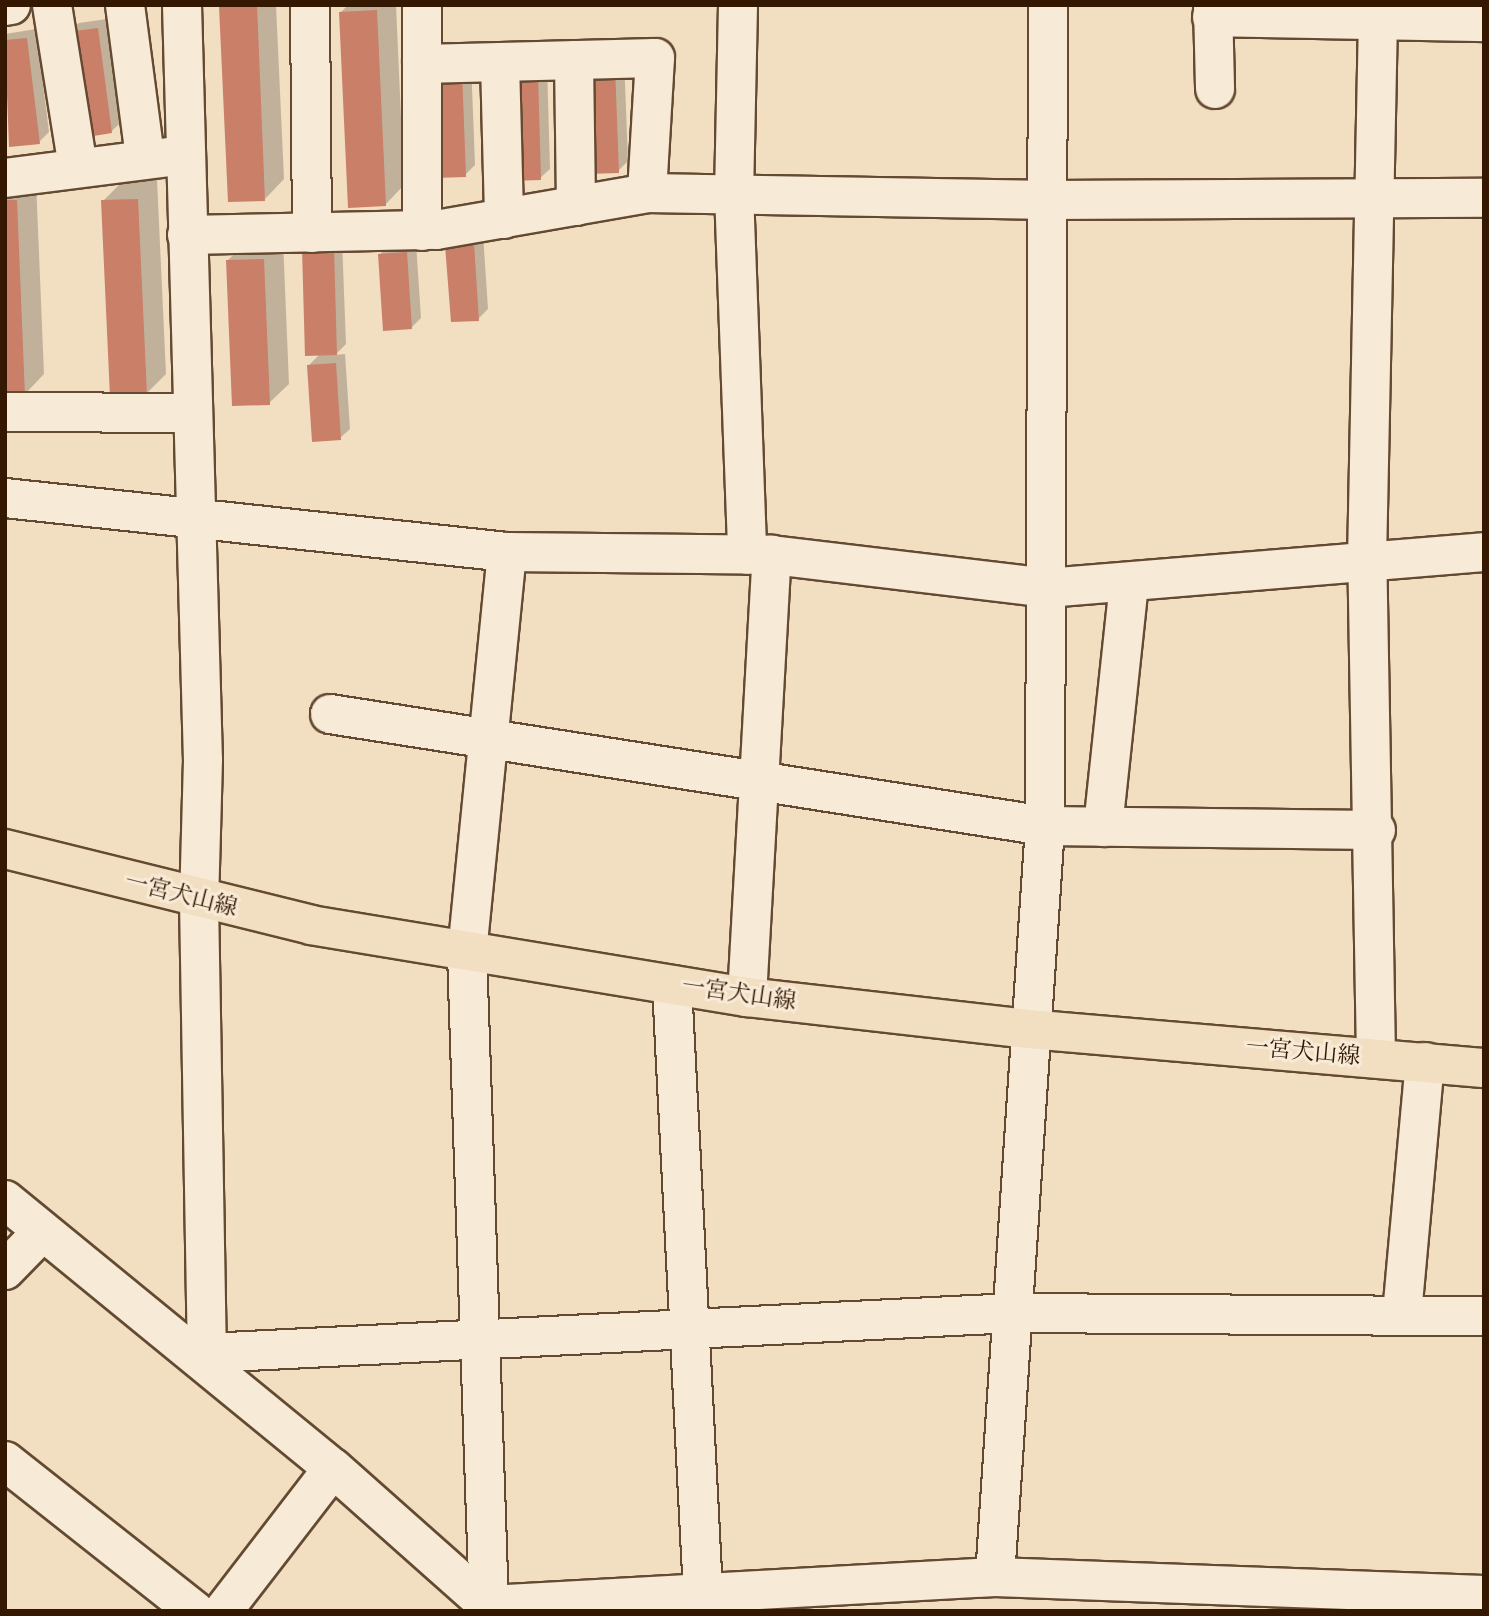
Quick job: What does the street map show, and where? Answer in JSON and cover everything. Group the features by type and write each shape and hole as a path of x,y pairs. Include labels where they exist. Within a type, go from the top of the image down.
{"main road":[{"name":"一宮犬山線","path":"5,849 199,901 467,953 747,997 1028,1029 1484,1068"}],"street":[{"path":"5,6 11,5"},
{"path":"52,5 78,168"},
{"path":"125,5 145,157"},
{"path":"182,5 187,235 198,517 203,1357"},
{"path":"310,5 312,233"},
{"path":"422,5 422,231"},
{"path":"738,5 734,192 759,555 759,784 747,997"},
{"path":"995,1577 1014,1313 1028,1029 1045,826 1051,200 1048,5"},
{"path":"1215,89 1212,11 1484,22"},
{"path":"1376,1058 1376,830 1367,561 1378,17"},
{"path":"422,64 655,58 647,193"},
{"path":"574,60 576,206"},
{"path":"500,62 504,219"},
{"path":"5,177 145,157 185,155"},
{"path":"187,235 422,231 647,193 734,192 1051,200 1484,198"},
{"path":"5,412 193,413"},
{"path":"5,498 507,552 759,555 1048,588 1129,584 1484,552"},
{"path":"491,1608 467,953 507,552"},
{"path":"1103,827 1129,584"},
{"path":"330,714 759,784 1045,826 1376,830"},
{"path":"672,985 685,1328 703,1592"},
{"path":"1402,1314 1425,1062"},
{"path":"5,1200 40,1234 203,1357 334,1468 491,1608 703,1592 995,1577 1484,1595"},
{"path":"5,1270 40,1234"},
{"path":"203,1357 480,1339 1014,1313 1484,1316"},
{"path":"5,1461 195,1611"},
{"path":"223,1611 334,1468"}],"building":[{"path":"257,5 265,201 228,202 219,6"},
{"path":"377,10 386,206 348,208 339,12"},
{"path":"98,28 112,133 81,138 67,32"},
{"path":"27,38 40,144 9,147 5,40"},
{"path":"615,66 619,173 587,174 584,67"},
{"path":"462,70 466,177 434,178 431,71"},
{"path":"538,73 541,180 510,181 506,74"},
{"path":"138,199 147,395 110,397 101,200"},
{"path":"5,200 17,200 25,396 5,396"},
{"path":"474,243 479,321 451,322 445,245"},
{"path":"302,249 334,249 337,355 305,356"},
{"path":"407,252 412,329 383,331 378,254"},
{"path":"264,259 270,405 232,406 226,260"},
{"path":"336,363 341,440 312,442 307,365"}]}
